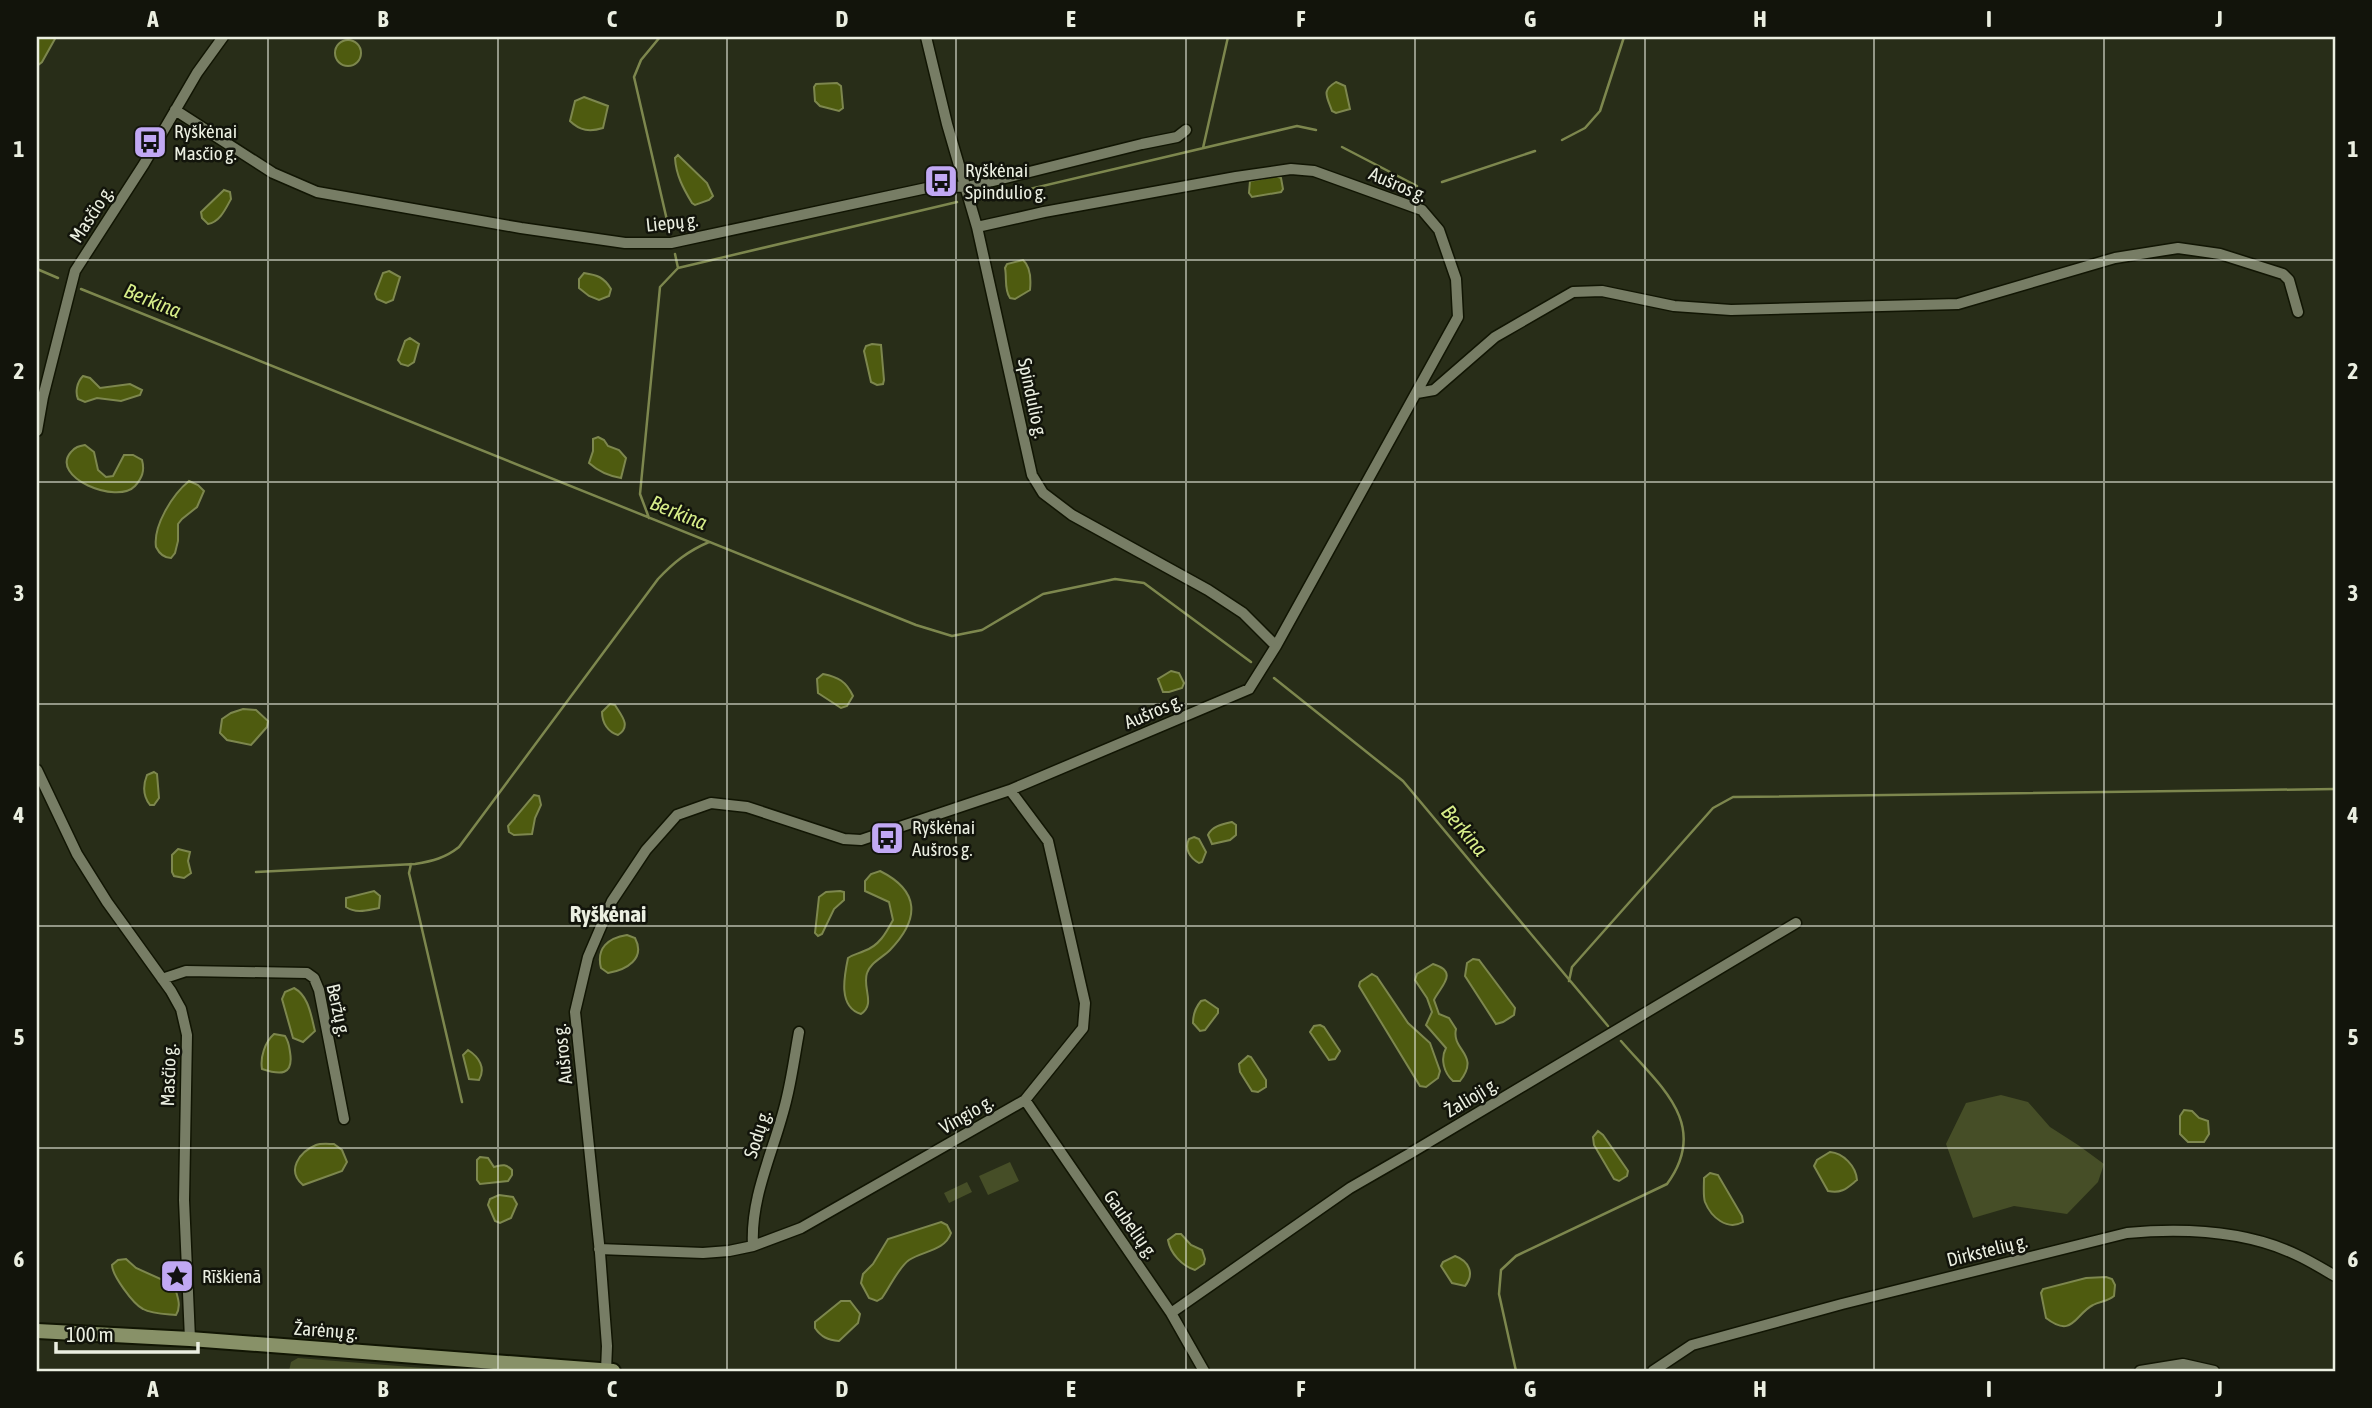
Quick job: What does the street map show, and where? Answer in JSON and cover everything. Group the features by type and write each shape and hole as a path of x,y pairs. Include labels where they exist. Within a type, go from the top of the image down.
{"main road":[{"name":"Žarėnų g.","path":"37,1331 190,1339 613,1371"}],"street":[{"name":"Masčio g.","path":"37,431 40,396 75,271 144,164 197,73 223,37"},
{"name":"Spindulio g.","path":"926,37 947,124 977,227 1032,475 1043,493 1072,515 1208,590 1243,613 1276,646"},
{"name":"Liepų g.","path":"175,110 273,173 317,192 521,228 625,243 671,243 936,186 967,187 1177,137 1186,130"},
{"name":"Aušros g.","path":"606,1371 607,1346 599,1249 575,1012 587,957 612,901 646,850 677,815 711,803 747,807 844,839 861,840 1010,790 1249,689 1276,646 1458,317 1456,279 1439,230 1422,210 1320,172 1291,169 1044,212 977,227"},
{"path":"1417,393 1434,390 1495,337 1573,292 1602,291 1674,306 1731,310 1958,304 2115,258 2178,248 2220,254 2283,274 2289,280 2298,312"},
{"name":"Masčio g.","path":"37,770 77,854 181,1009 187,1035 184,1200 190,1339"},
{"name":"Vingio g.","path":"599,1249 703,1253 753,1246 801,1228 1025,1100 1083,1028 1085,1003 1048,841 1010,790"},
{"name":"Žalioji g.","path":"1171,1313 1350,1188 1796,923"},
{"name":"Beržų g.","path":"162,979 186,971 307,974 314,978 320,990 344,1119"},
{"name":"Sodų g.","path":"753,1246 752,1234 761,1177 787,1098 799,1032"},
{"name":"Gaubelių g.","path":"1025,1100 1171,1313 1204,1371"},
{"name":"Dirkstelių g.","path":"1653,1371 1692,1345 1842,1304 2127,1233 2174,1229 2216,1233 2296,1254 2335,1276"},
{"path":"2140,1371 2183,1364 2214,1371"}],"shaded area":[{"path":"37,37 56,37 37,66"},
{"path":"348,40 357,44 361,53 357,62 348,66 339,62 335,53 339,44"},
{"path":"1336,82 1345,86 1350,109 1336,113 1332,111 1326,94 1328,88"},
{"path":"837,83 841,86 843,108 839,111 820,106 815,101 816,84"},
{"path":"584,97 608,106 603,128 585,130 570,121 575,101"},
{"path":"678,155 707,183 713,196 709,200 695,205 692,203 678,176 675,158"},
{"path":"1276,176 1281,178 1281,192 1252,197 1249,193 1250,181"},
{"path":"224,190 230,192 231,199 219,218 208,224 202,218 201,212"},
{"path":"1023,260 1029,270 1030,290 1015,299 1010,298 1006,288 1005,268 1007,264"},
{"path":"389,271 400,277 393,300 386,303 377,299 375,294 383,273"},
{"path":"584,273 603,279 611,289 609,296 599,300 579,288 579,279"},
{"path":"410,338 419,344 414,362 408,366 398,360 405,341"},
{"path":"881,345 883,384 871,382 864,351 866,346"},
{"path":"83,376 90,378 100,388 130,384 142,390 140,395 121,401 97,398 85,402 78,399 77,393"},
{"path":"598,437 608,446 619,450 626,458 621,478 604,473 589,463 593,439"},
{"path":"85,445 94,452 98,470 106,477 113,476 124,455 133,455 142,460 143,471 135,486 126,491 114,492 101,490 77,479 69,471 67,461 73,450"},
{"path":"189,481 204,491 197,507 178,524 175,553 171,558 166,557 156,547 157,530 170,502"},
{"path":"1171,671 1179,673 1184,683 1182,688 1163,692 1158,679"},
{"path":"823,674 837,678 847,687 853,696 847,706 841,708 818,693 817,679"},
{"path":"610,704 615,705 624,720 624,728 618,735 606,726 603,720 602,712"},
{"path":"243,709 256,710 268,721 267,727 251,745 227,740 220,733 222,719"},
{"path":"154,772 157,774 159,798 154,805 150,805 145,794 145,783 147,775"},
{"path":"534,795 539,796 541,805 532,834 514,835 509,832 508,826"},
{"path":"1232,822 1236,825 1236,835 1230,840 1212,844 1208,835 1212,829"},
{"path":"1189,839 1199,839 1206,852 1199,863 1188,850"},
{"path":"178,849 190,852 188,861 191,873 184,878 174,876 172,872 172,855"},
{"path":"880,871 903,887 909,897 911,917 900,939 869,969 866,979 868,1005 861,1014 849,1005 846,998 845,974 848,958 874,946 893,920 889,902 865,891 865,881 871,874"},
{"path":"374,891 380,896 379,908 358,911 346,907 346,898"},
{"path":"826,892 844,892 844,900 834,909 822,934 818,936 815,933 819,897"},
{"path":"627,935 635,938 638,945 636,958 627,966 608,973 601,968 602,950 609,941"},
{"path":"1473,959 1479,960 1515,1008 1514,1015 1503,1022 1496,1024 1465,976 1467,963"},
{"path":"1433,964 1441,967 1447,975 1434,1000 1439,1014 1449,1018 1456,1029 1457,1043 1467,1058 1466,1072 1460,1081 1453,1081 1445,1070 1443,1057 1446,1048 1426,1025 1432,1012 1427,998 1415,980 1417,974"},
{"path":"1372,974 1377,977 1408,1023 1430,1043 1440,1071 1438,1078 1426,1087 1420,1086 1359,986 1360,982"},
{"path":"294,988 306,1001 315,1031 303,1042 293,1038 282,999 285,992"},
{"path":"1205,1000 1218,1009 1218,1013 1205,1030 1200,1031 1193,1023 1193,1017 1201,1001"},
{"path":"1320,1025 1340,1051 1335,1059 1329,1060 1310,1032 1314,1026"},
{"path":"274,1034 285,1036 289,1044 290,1066 288,1070 280,1073 262,1069 264,1050"},
{"path":"468,1050 480,1063 482,1071 479,1080 469,1079 463,1055"},
{"path":"1248,1056 1266,1080 1266,1087 1258,1092 1252,1091 1240,1072 1239,1064"},
{"path":"2001,1095 2028,1102 2050,1127 2104,1164 2098,1182 2067,1214 2014,1206 1973,1218 1946,1144 1966,1103"},
{"path":"2184,1110 2192,1111 2199,1118 2208,1121 2209,1134 2204,1142 2188,1142 2180,1134 2180,1116"},
{"path":"1598,1131 1628,1171 1627,1176 1619,1181 1614,1179 1594,1145 1593,1137"},
{"path":"334,1144 342,1150 347,1162 342,1171 303,1185 295,1174 300,1157 316,1145"},
{"path":"1830,1152 1844,1158 1856,1175 1857,1180 1841,1191 1828,1191 1814,1166 1817,1160"},
{"path":"480,1157 488,1158 494,1167 503,1165 510,1168 512,1175 508,1181 480,1184 477,1180 477,1160"},
{"path":"1010,1162 1019,1181 988,1195 979,1176"},
{"path":"1710,1173 1718,1175 1743,1222 1726,1224 1708,1208 1704,1197 1704,1178"},
{"path":"967,1182 972,1192 949,1203 944,1193"},
{"path":"499,1195 513,1197 517,1204 511,1218 500,1223 495,1221 488,1205 490,1199"},
{"path":"941,1222 947,1225 951,1233 944,1244 905,1263 882,1298 877,1301 869,1298 861,1283 863,1274 873,1264 888,1239"},
{"path":"1181,1234 1191,1245 1202,1250 1204,1264 1195,1270 1177,1258 1168,1240"},
{"path":"1455,1256 1469,1268 1470,1277 1465,1286 1452,1283 1441,1266"},
{"path":"126,1259 136,1268 174,1285 179,1304 176,1315 147,1311 134,1301 119,1282 112,1265 118,1260"},
{"path":"2086,1278 2112,1279 2115,1285 2114,1296 2093,1305 2068,1325 2055,1324 2046,1318 2041,1293 2043,1289"},
{"path":"841,1301 850,1301 860,1314 858,1323 839,1341 828,1339 815,1328 815,1322"},
{"path":"298,1358 461,1371 289,1371 291,1362"}],"waterway":[{"path":"660,37 641,60 634,77 669,229"},
{"path":"1203,148 1228,37"},
{"path":"1562,140 1585,128 1600,111 1624,37"},
{"path":"983,200 1297,126 1316,130"},
{"path":"1342,147 1417,186"},
{"path":"1442,182 1535,151"},
{"path":"649,518 640,494 660,287 678,268 957,202"},
{"path":"675,254 678,268"},
{"name":"Berkina","path":"37,269 58,278"},
{"name":"Berkina","path":"81,289 916,625 952,636 982,630 1043,594 1115,579 1144,583 1251,662"},
{"path":"256,872 415,864 449,854 459,847 658,579 694,549 709,542"},
{"name":"Berkina","path":"1274,678 1403,781 1608,1026"},
{"path":"1569,981 1572,967 1713,808 1733,797 2335,789"},
{"path":"411,864 409,873 462,1102"},
{"name":"Berkina","path":"1516,1371 1499,1294 1501,1270 1516,1256 1667,1184 1679,1162 1684,1143 1682,1124 1675,1106 1621,1041"}],"place":[{"name":"Ryškėnai Masčio g.","path":"150,142"},
{"name":"Ryškėnai Spindulio g.","path":"941,181"},
{"name":"Ryškėnai Aušros g.","path":"887,838"},
{"name":"Rīškienā","path":"177,1276"}],"district":[{"name":"Ryškėnai","path":"608,914"}]}
